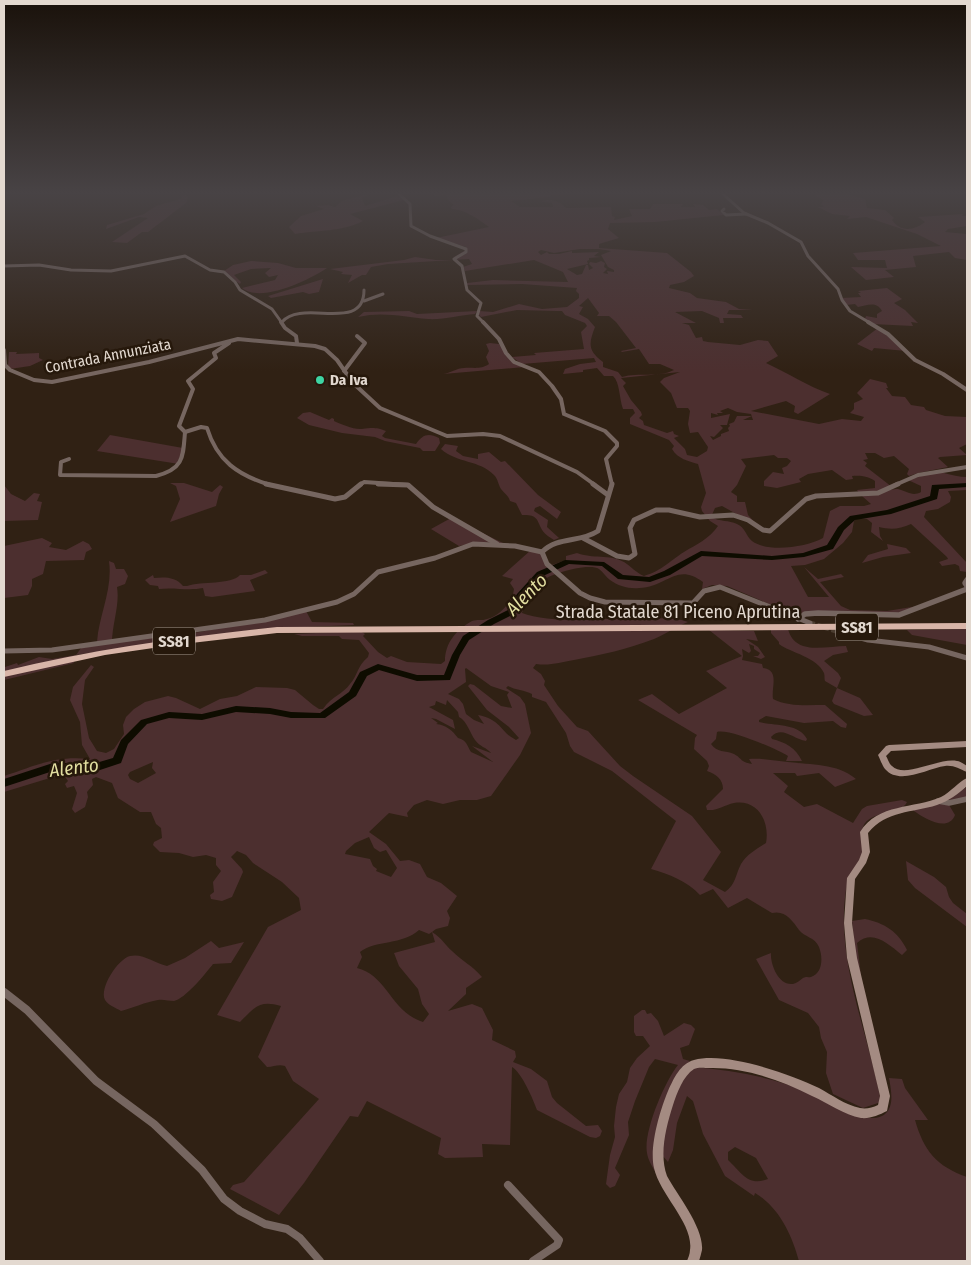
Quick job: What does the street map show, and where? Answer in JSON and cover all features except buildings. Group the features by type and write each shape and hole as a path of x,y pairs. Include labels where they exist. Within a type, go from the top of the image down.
{"highway":[{"name":"Strada Statale 81 Piceno Aprutina","path":"4,674 42,664 180,640 277,630 967,626"}],"main road":[{"path":"967,744 889,748 882,755 886,764 900,773 911,773 949,761 961,764 967,769"},
{"path":"693,1261 696,1251 694,1231 664,1180 659,1168 658,1156 660,1141 675,1086 680,1077 693,1066 725,1064 808,1088 857,1112 870,1113 883,1108 885,1096 852,958 848,923 851,878 863,861 866,852 864,832 875,820 898,811 946,798 967,781"}],"street":[{"path":"464,253 454,259 462,266 467,290 481,303 477,316 499,339 514,362 539,372 561,399 564,414 605,431 616,440 617,446 606,459 612,486 598,531 582,538 555,541 550,543 542,552"},
{"path":"807,253 838,289 842,300 850,311 888,334 916,360 943,374 967,390"},
{"path":"4,266 39,265 71,270 111,271 187,257 210,270 224,272 235,282 240,290 272,309 296,336 297,343"},
{"path":"364,290 364,301"},
{"path":"282,322 287,316 295,313 343,314 359,307 364,301 383,294"},
{"path":"344,371 365,344 357,336"},
{"path":"69,459 60,462 60,475 156,476 167,474 181,464 183,459 185,432 179,426 179,422 193,389 188,381 216,358 214,353 216,350 236,339 297,343 324,349 337,360 353,384 380,408 447,436 483,434 500,436 577,472 608,495"},
{"name":"Contrada Annunziata","path":"4,350 5,365 10,370 34,380 52,382 185,353 236,339"},
{"path":"185,432 201,427 207,428 212,445 225,462 252,478 281,488 335,499 345,497 364,482 384,485 408,485 433,507 497,544"},
{"path":"582,538 617,556 629,558 635,554 630,528 634,520 653,510 669,510 700,517 733,515 770,531 806,499 816,496 878,493 918,475 967,467"},
{"path":"4,651 52,650 265,620 342,600 354,594 378,572 387,569 442,556 466,546 497,544 542,552 550,566 580,593 605,602 620,600 693,603 701,593 712,587 720,587 810,623"},
{"path":"798,619 805,614 818,613 899,615 952,596 967,588 965,583 967,580"},
{"path":"839,632 868,640 929,647 967,658"},
{"path":"938,801 944,804 967,799"},
{"path":"4,992 27,1010 96,1081 154,1124 202,1170 224,1199 257,1219 287,1229 300,1238 320,1261"},
{"path":"508,1185 559,1240 557,1245 533,1261"}],"shaded area":[{"path":"461,253 539,253 541,255 545,253 598,253 594,256 601,257 589,258 588,264 567,269 577,275 582,274 586,265 588,265 589,270 593,268 589,264 590,262 596,263 601,261 605,263 604,267 607,269 603,273 608,274 607,271 614,272 614,270 608,267 601,255 606,253 667,253 694,276 684,282 670,285 669,288 690,293 697,298 726,302 739,309 753,310 729,310 727,314 741,315 743,318 723,318 724,323 720,323 719,318 702,311 675,312 696,323 682,323 689,325 696,338 702,337 703,341 708,342 740,345 758,340 768,341 778,356 766,363 830,394 798,414 794,412 795,406 786,401 751,411 819,424 842,419 861,421 864,417 850,413 854,409 854,403 863,399 857,393 870,379 886,383 888,388 886,388 892,396 905,397 911,405 924,407 926,410 945,416 967,417 967,444 959,448 967,455 938,458 948,467 909,476 907,474 909,469 894,456 884,458 875,453 865,453 868,459 863,460 867,463 865,466 892,487 876,492 859,493 857,490 875,488 875,481 873,479 852,476 853,479 846,480 832,470 808,474 799,479 801,482 777,488 764,486 764,481 773,472 784,474 782,468 791,461 774,455 741,459 746,466 737,485 731,492 737,496 737,502 745,502 748,515 758,526 722,506 715,508 711,517 740,525 748,537 759,545 777,548 798,546 823,538 830,511 840,506 864,506 871,504 862,496 896,489 912,494 918,493 921,492 921,486 908,480 931,474 944,473 967,477 967,490 948,491 951,497 950,502 938,509 926,511 924,517 967,563 967,572 960,571 959,566 955,564 942,566 939,562 948,559 947,557 911,524 895,528 879,527 880,536 883,541 871,532 872,523 867,519 858,518 854,521 852,532 843,543 824,559 805,565 791,566 808,597 829,597 804,567 818,579 841,574 844,577 820,582 841,606 850,610 887,611 918,606 895,614 790,613 727,586 712,585 702,589 703,582 694,576 686,574 672,577 649,587 631,588 613,582 599,569 585,567 555,574 539,582 533,587 522,613 540,618 563,620 668,618 688,622 654,639 634,646 555,664 536,664 533,668 541,674 545,681 544,685 558,706 577,727 588,731 620,766 692,816 721,852 703,880 725,892 733,883 743,860 766,843 767,835 764,820 756,808 742,803 734,803 714,810 707,810 706,806 723,789 723,785 718,777 707,771 709,766 707,761 694,749 697,735 638,700 652,694 679,714 727,688 706,671 742,656 709,630 754,631 758,641 746,639 758,647 765,657 761,659 753,656 758,656 760,653 754,649 754,646 749,644 751,651 749,653 742,649 743,656 742,660 762,664 763,668 771,672 774,680 773,699 792,704 825,705 847,724 846,728 833,721 804,723 766,716 759,720 759,722 793,728 803,734 807,739 806,741 783,732 779,732 771,737 790,746 797,752 802,761 786,761 788,756 731,733 717,732 716,739 711,744 713,747 734,754 743,761 752,764 749,759 764,759 832,767 849,774 856,779 835,787 819,773 797,776 795,773 773,773 788,786 784,792 804,807 817,804 853,823 862,809 867,806 902,800 907,802 899,809 878,815 866,822 862,830 863,857 849,880 846,890 845,944 849,970 881,1102 863,1108 833,1094 826,1073 827,1052 819,1027 808,1013 779,1000 756,959 771,953 772,962 779,978 788,984 793,984 818,972 821,964 821,955 815,941 801,932 791,919 784,914 772,913 747,898 728,908 713,889 700,895 677,879 651,869 676,821 612,771 574,752 566,733 546,702 532,697 532,694 508,686 506,688 520,697 525,704 531,733 520,755 491,796 477,800 460,800 443,804 427,800 414,805 407,813 408,817 389,813 369,832 386,844 400,861 409,860 420,864 427,877 441,883 457,896 447,911 450,918 448,926 432,932 482,977 466,988 466,994 448,1011 472,1004 482,1008 493,1030 492,1040 515,1051 516,1057 513,1062 531,1069 547,1081 552,1097 557,1103 586,1126 598,1125 602,1131 600,1136 596,1138 590,1137 537,1110 523,1080 512,1067 510,1145 482,1144 483,1157 445,1158 438,1154 441,1138 367,1101 358,1117 350,1116 304,1183 279,1215 230,1189 233,1185 244,1182 319,1099 293,1081 285,1066 267,1067 258,1057 281,1006 262,1004 240,1022 217,1015 268,927 301,910 299,898 282,882 253,863 246,855 237,851 231,857 243,872 232,897 222,901 211,899 210,895 214,892 213,882 221,871 216,865 216,858 206,855 193,857 179,853 160,852 153,845 154,842 162,838 161,828 156,824 151,812 140,812 118,798 112,783 96,777 92,779 93,785 87,792 88,797 85,807 75,813 72,809 77,793 74,786 67,788 65,784 68,781 63,774 4,792 4,776 56,760 90,759 82,745 80,722 70,700 73,687 91,665 94,667 85,680 82,704 89,738 97,751 106,753 114,749 124,734 123,725 126,717 134,709 145,702 168,696 200,709 220,699 237,696 256,687 287,688 295,690 313,705 323,709 353,681 369,653 359,640 342,639 339,636 302,636 294,634 360,631 365,634 363,636 378,652 387,658 391,656 407,662 441,664 445,661 447,648 456,633 472,621 485,620 497,615 505,607 514,589 510,583 513,579 502,576 531,550 540,552 549,566 566,560 566,556 577,553 619,560 644,576 661,568 702,541 718,526 710,521 702,511 701,507 706,493 698,464 677,455 672,449 674,446 669,440 630,424 630,418 635,413 633,409 623,409 618,386 613,376 604,376 597,368 583,370 583,372 563,374 565,369 580,364 596,362 594,358 522,364 512,357 536,355 534,353 584,349 581,332 587,326 585,323 565,315 562,311 517,310 481,317 478,314 479,311 493,312 519,304 542,309 567,307 579,298 579,294 576,291 577,288 522,284 467,285 467,283 493,280 568,282 563,272 534,260 465,271 463,267 472,264 469,259 453,260 454,257","holes":["588,298 599,313 597,316 609,316 616,322 636,348 622,352 639,349 649,364 660,364 674,370 663,374 680,372 664,378 660,382 671,393 677,408 688,408 690,411 688,424 690,433 698,432 708,447 707,451 697,457 687,455 685,449 674,438 679,436 674,434 673,431 667,433 644,425 643,421 639,418 642,415 641,412 631,400 623,386 626,383 621,378 659,374 622,377 618,372 603,367 603,362 594,354 591,346 591,338 595,327 588,319 579,314 583,307 579,306","728,408 737,412 751,414 752,416 737,416 734,422 729,424 729,431 721,434 721,436 713,440 710,436 714,437 723,428 720,425 727,425 730,414 711,418 711,413 718,415 717,413 723,413 720,411","752,416 753,420 743,420","466,668 491,686 509,692 507,695 512,708 501,706 474,685 470,684 468,686 487,710 509,727 519,738 516,740 486,717 478,715 484,724 474,720 466,714 463,704 459,699 448,694 466,682","447,700 466,724 477,742 491,753 472,746 493,762 471,752 465,742 458,738 451,730 443,725 436,724 438,723 431,718 455,729 453,720 429,707 435,705 436,701 446,705","153,762 152,768 156,773 138,783 130,779 128,775 130,772","369,837 374,848 380,852 386,850 397,868 391,877 376,871 377,869 373,866 370,859 345,854 355,843","419,930 429,934 432,932 435,942 394,953 399,966 418,989 422,1004 429,1014 423,1022 403,1010 375,978 357,968 362,957 360,952 366,948 405,938"]},
{"path":"853,253 940,253 913,256 916,267 885,270 894,277 866,280 851,267 887,268 885,260 858,260"},
{"path":"950,253 967,253 967,260 955,258"},
{"path":"415,257 453,260 388,264 371,267 366,275 362,275 348,283 352,275 341,274 343,272 330,269"},
{"path":"251,261 278,263 296,268 327,268 310,278 286,288 273,292 250,292 242,288 275,280 278,275 269,277 265,273 271,268 251,269 234,275 241,282 240,284 224,271 233,265"},
{"path":"323,279 319,292 309,294 303,292 271,298 268,296"},
{"path":"887,288 902,299 894,303 905,310 918,323 911,322 913,326 872,324 865,319 866,316 877,318 877,314 882,311 880,308 872,304 858,307 855,304 846,305 842,298 861,297 858,293 861,293 858,291"},
{"path":"409,311 417,314 477,311 475,314 434,319 385,314 358,317 364,312"},
{"path":"878,328 889,335 906,351 874,348 872,351 857,344"},
{"path":"486,344 499,344 512,362 524,367 443,374 461,368 480,368 486,366 489,364 486,357 489,351"},
{"path":"9,352 17,352 16,354 39,353 39,358 43,360 30,366 10,369 8,365"},
{"path":"310,412 329,420 332,418 334,421 351,428 376,428 386,431 382,436 385,438 416,444 421,438 432,435 439,438 440,443 435,451 423,451 420,448 385,441 375,437 342,433 309,425 297,418 303,413"},
{"path":"110,435 183,448 179,464 97,451"},
{"path":"445,444 458,446 456,451 463,456 478,459 478,454 489,452 501,462 505,461 538,495 561,512 557,519 540,506 535,508 534,511 548,520 547,527 559,538 554,540 546,535 535,517 522,515 516,503 510,501 495,477 488,470 447,454 441,449"},
{"path":"170,483 184,483 212,492 220,485 223,487 216,506 170,522 180,499 176,486"},
{"path":"4,485 11,494 25,501 34,493 40,494 37,501 42,502 38,520 4,521"},
{"path":"451,518 503,543 478,542 459,546 431,529"},
{"path":"42,538 52,543 49,547 66,550 83,541 89,544 92,549 86,552 84,560 46,561 43,574 32,579 32,586 28,595 4,598 4,546"},
{"path":"887,544 906,548 911,553 883,557 862,563 868,555 888,549"},
{"path":"109,561 114,563 116,569 124,569 128,576 125,584 117,587 118,594 112,643 200,632 306,611 312,622 353,623 354,625 258,629 76,655 84,644 97,642 109,582"},
{"path":"265,570 268,573 250,580 255,591 212,597 205,596 203,588 159,589 158,586 150,585 145,580 153,575 154,578 170,578 183,586 187,586 223,582 240,575 251,575"},
{"path":"788,629 797,643 804,646 821,648 846,646 848,652 833,655 824,661 841,678 837,688 825,681 824,673 816,663 779,644 771,633 771,630"},
{"path":"967,629 967,645 912,635 907,630"},
{"path":"76,655 74,663 4,680 5,667 17,663 18,665 39,657 52,659"},
{"path":"837,688 860,698 873,715 864,716 834,704 832,701"},
{"path":"967,787 967,798 949,805 955,815 947,823 936,822 914,811 914,808 951,797"},
{"path":"906,861 934,877 946,887 953,903 967,914 967,927 915,888 908,880"},
{"path":"865,919 890,929 907,950 902,955 880,940 869,937 863,939 857,943 861,976 857,971 852,921"},
{"path":"211,941 219,948 244,942 231,963 213,964 195,985 179,999 174,1001 153,1001 121,1011 105,1000 104,995 107,982 115,968 125,958 135,955 167,966 185,958"},
{"path":"645,1010 647,1014 651,1013 658,1021 664,1036 684,1023 691,1025 695,1029 689,1045 680,1048 683,1059 690,1061 677,1077 657,1175 647,1153 648,1133 661,1094 678,1065 655,1059 649,1067 628,1122 629,1135 615,1168 620,1175 615,1186 610,1188 606,1184 610,1155 615,1137 614,1126 619,1094 627,1082 630,1068 637,1058 650,1046 643,1036 636,1036 634,1032 634,1016"},
{"path":"693,1067 736,1072 792,1086 850,1112 867,1118 874,1118 886,1113 889,1109 891,1091 889,1078 902,1079 905,1088 928,1120 915,1120 927,1149 947,1168 967,1177 967,1261 799,1261 793,1241 778,1214 755,1193 754,1196 725,1176 703,1134 693,1101 687,1096 677,1123 673,1150 668,1162 662,1155 664,1134 677,1084","holes":["735,1147 756,1158 768,1179 761,1181 750,1180 728,1160 728,1152"]}],"waterway":[{"name":"Alento","path":"4,783 53,767 97,767 117,760 124,742 144,722 169,715 202,717 236,709 270,711 291,715 322,716 353,694 363,674 378,667 417,678 447,678 456,655 466,638 511,612 520,596 540,574 568,562 604,564 621,577 650,580 667,573 701,553 772,558 804,555 830,547 841,529 853,518 888,512 934,497 935,487 967,485"}],"tunnel":[{"path":"810,623 839,632"}],"place":[{"name":"Da Iva","path":"320,380"}]}
